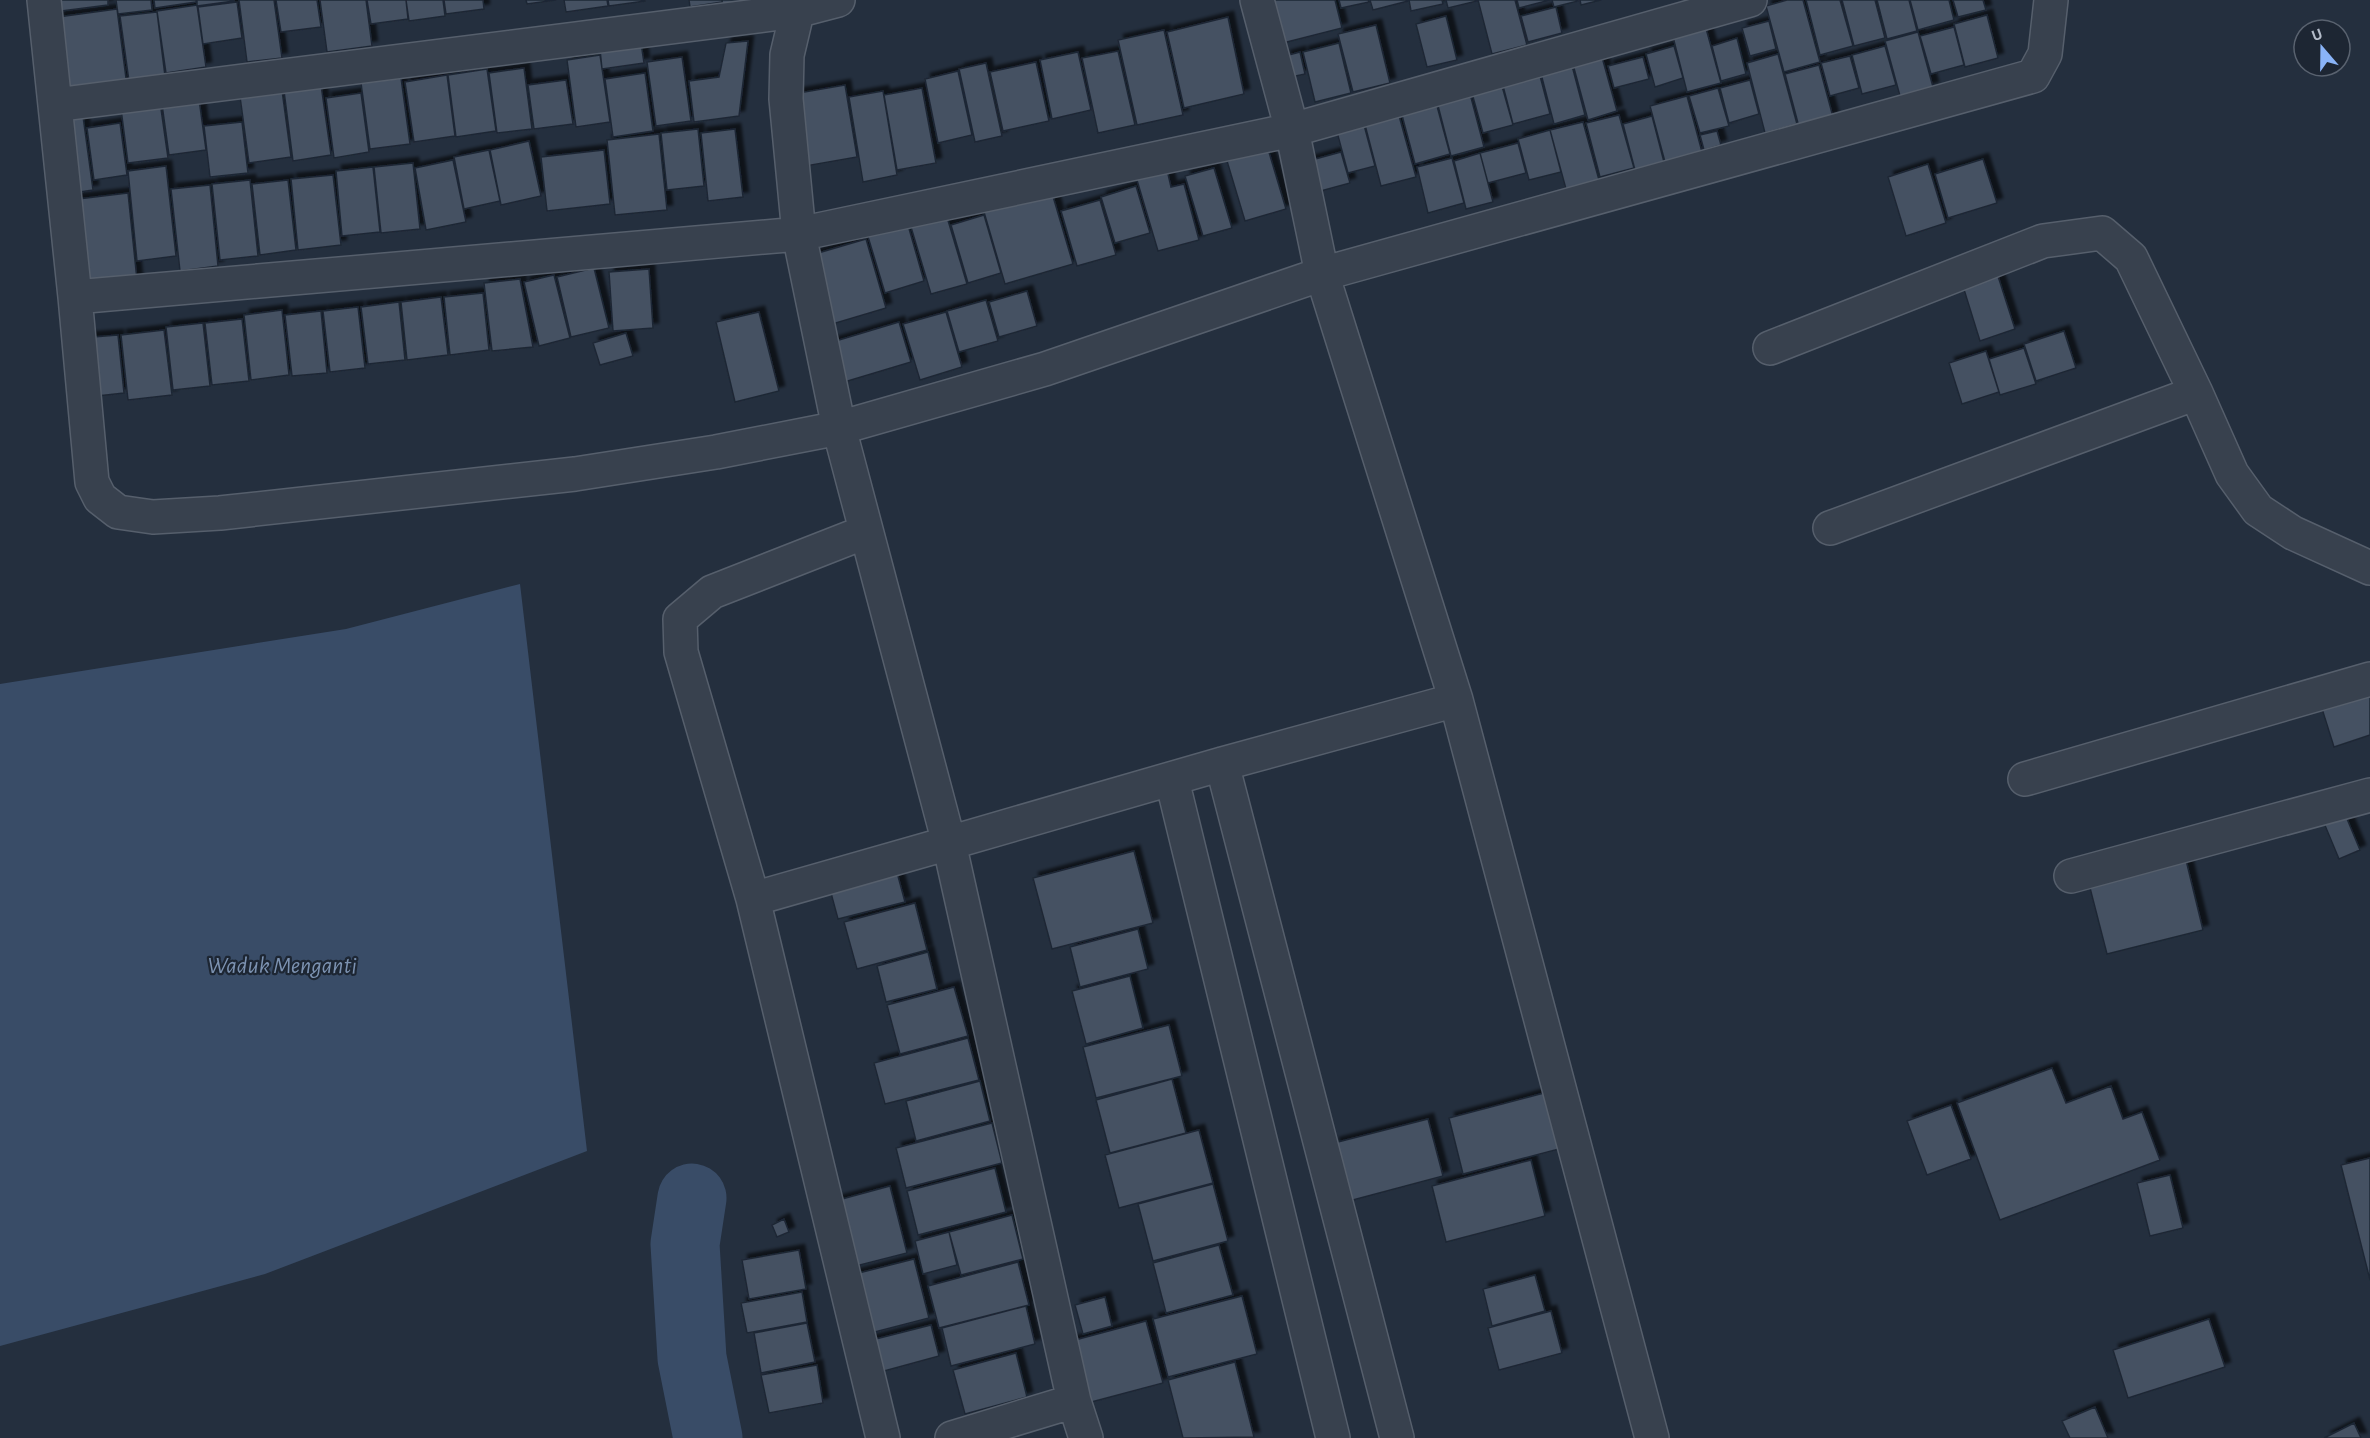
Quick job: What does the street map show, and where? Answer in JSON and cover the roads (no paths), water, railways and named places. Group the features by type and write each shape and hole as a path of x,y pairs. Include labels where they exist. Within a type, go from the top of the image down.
{"street":[{"path":"44,0 92,482 100,498 118,512 153,518 220,513 575,474 716,452 839,428 1045,369 1322,274 2032,76 2045,54 2051,0"},
{"path":"55,105 838,0"},
{"path":"1257,0 1292,130 1322,274 1456,700 1652,1438"},
{"path":"75,297 799,234 1292,130 1750,0"},
{"path":"798,6 787,55 786,99 799,234 839,428 950,843 1074,1401 1086,1438"},
{"path":"1770,348 2043,241 2102,232 2131,258 2232,474 2258,510 2293,533 2370,568"},
{"path":"1830,528 2196,393"},
{"path":"865,532 712,592 680,619 681,652 753,899 883,1438"},
{"path":"2025,778 2370,679"},
{"path":"753,899 1222,764 1456,700"},
{"path":"1222,764 1397,1438"},
{"path":"1172,780 1334,1438"},
{"path":"2071,876 2370,795"},
{"path":"952,1438 1074,1401"}],"water":[{"name":"Waduk Menganti","path":"520,584 587,1151 265,1274 0,1346 0,684 346,629"}],"waterway":[{"path":"692,1198 685,1244 692,1358 708,1438"}]}
